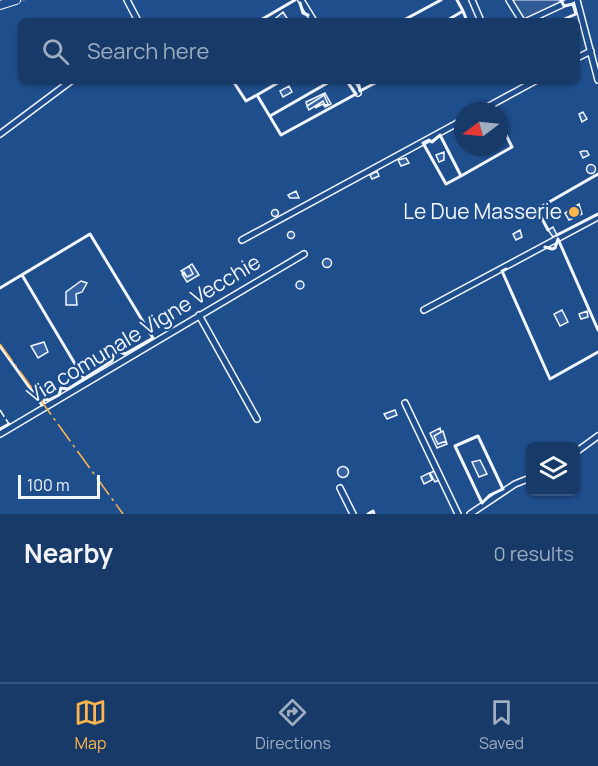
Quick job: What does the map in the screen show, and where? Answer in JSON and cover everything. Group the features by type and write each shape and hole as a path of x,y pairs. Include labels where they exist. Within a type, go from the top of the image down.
{"main road":[{"path":"0,5 16,0"}],"street":[{"path":"127,0 136,18"},
{"path":"301,0 312,18"},
{"path":"472,0 480,18"},
{"path":"509,0 520,18"},
{"path":"533,18 572,0"},
{"path":"577,0 598,80"},
{"path":"580,56 591,51"},
{"path":"0,134 67,84"},
{"path":"352,84 358,93"},
{"path":"496,102 530,84"},
{"path":"242,240 454,125"},
{"path":"424,310 598,217"},
{"name":"Via comunale Vigne Vecchie","path":"0,434 304,254"},
{"path":"199,315 257,418"},
{"path":"405,403 458,514"},
{"path":"580,449 598,436"},
{"path":"470,514 515,484 526,480"},
{"path":"340,488 353,514"}],"shaded area":[{"path":"512,0 559,0 561,4 526,18 523,18"}],"building":[{"path":"283,12 287,18 276,18"},
{"path":"289,86 292,92 283,97 280,91"},
{"path":"325,93 331,104 325,107 323,104 315,108 323,101 325,105 328,104 324,95 307,106 306,102"},
{"path":"324,95 328,104 325,105 323,101 309,110 307,106"},
{"path":"583,112 587,119 582,122 579,114"},
{"path":"587,151 589,155 583,158 580,152"},
{"path":"444,152 444,160 439,162 436,155"},
{"path":"406,158 409,163 401,166 398,160"},
{"path":"591,165 595,169 591,173 587,169"},
{"path":"377,171 379,176 372,179 370,175"},
{"path":"296,191 299,198 290,198 288,195"},
{"name":"Le Due Masserie","path":"579,204 582,214 569,220 565,213"},
{"path":"275,209 279,213 275,217 271,213"},
{"path":"553,227 557,235 553,237 548,230"},
{"path":"520,230 522,237 516,240 513,234"},
{"path":"291,231 295,235 291,239 287,235"},
{"path":"327,259 331,263 327,267 323,263"},
{"path":"192,264 199,275 187,282 182,274 184,272 187,277 193,274 189,266"},
{"path":"189,266 193,274 187,277 181,271"},
{"path":"81,281 87,283 82,292 76,294 77,305 66,305 66,292"},
{"path":"300,281 304,285 300,289 296,285"},
{"path":"562,310 568,322 560,326 554,314"},
{"path":"587,311 588,317 581,319 579,314"},
{"path":"44,342 48,352 38,358 31,346"},
{"path":"395,410 397,415 387,419 384,414"},
{"path":"440,428 441,432 434,436 438,444 446,441 447,444 437,448 430,433"},
{"path":"443,431 446,441 438,444 434,436"},
{"path":"480,460 487,474 479,477 472,462"},
{"path":"343,467 347,468 347,476 343,477 339,476 338,472 339,468"},
{"path":"434,471 439,480 435,482 430,473"},
{"path":"429,473 432,480 424,484 421,477"}],"waterway":[{"path":"18,2 25,0"}],"fence":[{"path":"0,410 9,424"}],"wall":[{"path":"264,18 295,0"},
{"path":"408,18 441,0"},
{"path":"451,18 463,11 457,0"},
{"path":"561,0 564,6 573,4 576,14 567,18"},
{"path":"300,3 303,13 308,15"},
{"path":"463,11 466,18"},
{"path":"235,84 246,101 257,95"},
{"path":"276,84 257,95 281,135 356,94 349,84"},
{"path":"270,116 326,84"},
{"path":"359,84 360,91 373,84"},
{"path":"440,135 461,176 496,156"},
{"path":"439,136 432,142 429,140 423,143 446,184 461,176"},
{"path":"508,139 512,147 508,149"},
{"path":"548,230 537,209 598,174"},
{"path":"557,235 598,214"},
{"path":"0,288 90,234 153,338 125,354 118,351 114,353 112,361 68,389 61,388 59,395 49,400 45,399 42,405 0,346"},
{"path":"545,247 555,248 558,239 598,330"},
{"path":"506,269 502,271 550,379 598,352"},
{"path":"22,275 84,379"},
{"path":"0,429 9,424"},
{"path":"478,436 503,489 490,495 482,503 455,446 478,436"},
{"path":"368,514 373,511 374,514"}],"power":[{"path":"0,344 123,514"}],"place":[{"name":"Le Due Masserie","path":"574,212"}]}
